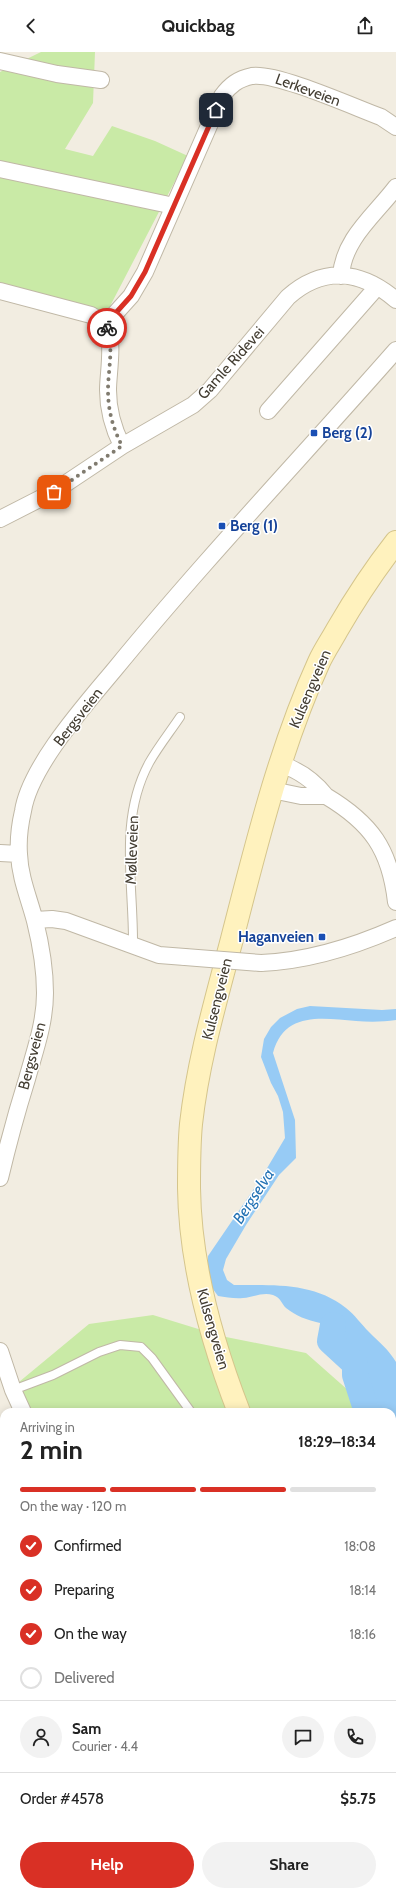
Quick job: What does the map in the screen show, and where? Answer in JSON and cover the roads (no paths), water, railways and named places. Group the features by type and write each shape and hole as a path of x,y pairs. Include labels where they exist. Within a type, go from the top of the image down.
{"main road":[{"name":"Kulsengveien","path":"237,1408 228,1383 206,1312 194,1256 189,1189 191,1125 201,1063 216,1001 280,764 320,661 376,568 396,542"}],"street":[{"path":"0,61 57,74 101,80"},
{"name":"Lerkeveien","path":"104,326 131,296 145,272 222,96 229,87 239,80 253,76 272,77 381,117 396,127"},
{"path":"0,169 174,206"},
{"path":"341,276 346,251 396,187"},
{"name":"Gamle Ridevei","path":"0,519 54,492 122,446 193,405 210,390 288,297 300,287 317,278 332,275 351,276 377,287 396,300"},
{"path":"268,411 377,287"},
{"path":"0,291 91,315 101,321 108,330 108,392 110,412 114,428 122,446"},
{"name":"Bergsveien","path":"0,1178 7,1145 42,1028 45,995 44,963 35,920 22,879 19,854 23,808 31,786 46,759 91,699 142,637 244,519 396,350"},
{"path":"280,764 300,772 317,785 326,796 358,818 379,842 386,856 391,872 396,902"},
{"path":"272,790 301,796 326,796"},
{"path":"0,853 19,854"},
{"path":"35,920 52,919 66,921 159,955 261,963 285,962 307,958 364,943 396,928"},
{"path":"0,1351 6,1390 20,1408"}],"lane":[{"name":"Mølleveien","path":"134,947 129,845 132,813 139,786 150,762 180,718"},
{"path":"6,1390 53,1375 99,1352 120,1344 141,1347 152,1358 188,1408"}],"water":[{"name":"Bergselva","path":"310,1006 382,1010 396,1009 396,1020 371,1022 330,1019 306,1020 295,1024 286,1030 278,1039 273,1053 295,1120 296,1158 279,1175 246,1225 226,1259 223,1270 227,1280 234,1285 278,1285 307,1289 320,1293 346,1308 384,1346 396,1362 396,1408 362,1408 357,1396 348,1381 352,1362 348,1356 329,1345 322,1333 320,1323 306,1319 294,1313 286,1308 278,1298 273,1295 262,1294 240,1298 218,1296 210,1285 207,1273 208,1256 260,1180 285,1138 283,1112 278,1096 271,1083 261,1057 264,1039 271,1027 280,1018 297,1009"}],"waterway":[{"path":"333,1325 330,1341 355,1364 355,1375 366,1408"}],"place":[{"name":"Berg (2)","path":"314,433"},
{"name":"Berg (1)","path":"222,526"},
{"name":"Haganveien","path":"322,937"}]}
